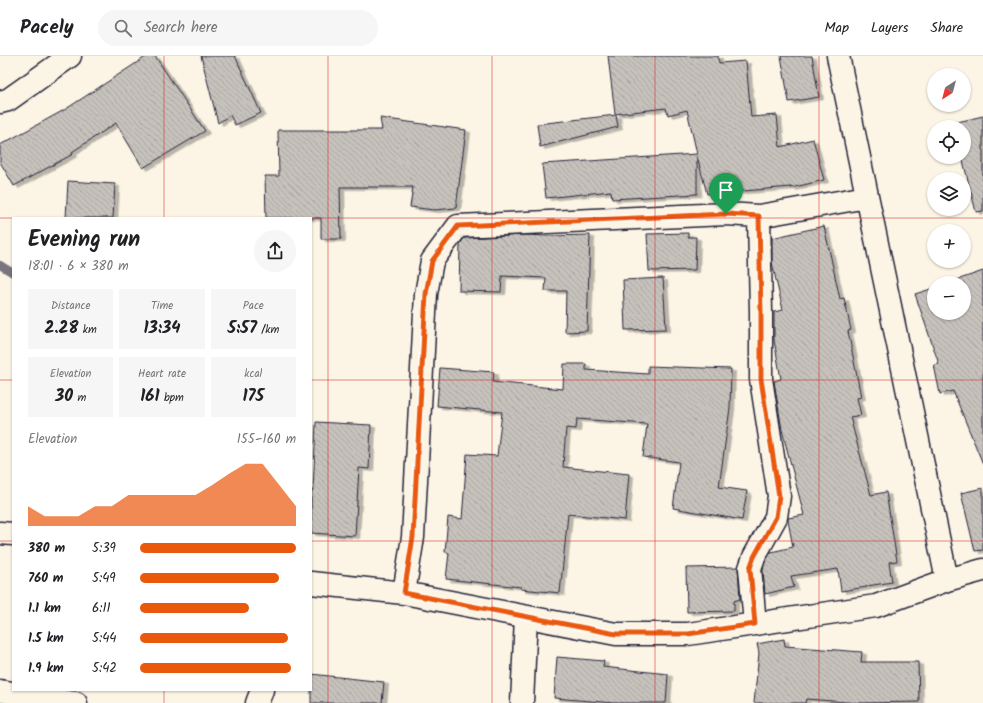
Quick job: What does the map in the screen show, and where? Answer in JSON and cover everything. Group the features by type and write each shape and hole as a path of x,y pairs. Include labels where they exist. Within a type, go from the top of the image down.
{"street":[{"path":"0,102 8,100 70,56"},
{"path":"838,56 947,580"},
{"path":"404,593 413,537 426,294 432,261 458,226 726,214 759,216 867,197"},
{"path":"755,624 750,568 754,557 776,517 779,496 761,379 759,216"},
{"path":"0,533 12,534"},
{"path":"312,583 404,593 616,634 688,634 876,606 947,580 983,570"},
{"path":"522,703 526,617"},
{"path":"0,691 76,703"},
{"path":"257,703 262,691"}],"building":[{"path":"147,56 155,56 205,131 143,168 116,123 72,152 73,154 14,186 0,162 0,145 66,109"},
{"path":"201,56 235,56 261,113 235,125 230,115 218,123"},
{"path":"608,56 718,56 719,63 746,61 751,117 777,115 780,147 813,139 824,180 791,188 707,194 697,156 697,194 612,199 611,191 546,198 542,164 697,154 687,110 668,115 666,108 615,114"},
{"path":"781,56 812,56 819,97 789,102"},
{"path":"616,115 618,127 540,147 537,124"},
{"path":"983,116 983,211 976,212 971,192 971,172 966,172 964,164 971,164 971,120 966,120"},
{"path":"380,118 466,130 456,208 434,210 410,207 413,187 340,187 341,239 321,239 321,218 266,217 265,176 279,176 278,130 382,130"},
{"path":"68,181 115,184 113,217 66,217"},
{"path":"824,226 840,299 844,298 851,330 848,331 861,397 857,398 861,415 850,417 871,495 886,492 897,561 889,562 892,582 841,591 838,569 791,576 794,587 765,594 763,570 765,562 771,552 793,547 788,518 804,515 782,430 774,381 781,379 774,340 774,312 783,310 772,263 772,238"},
{"path":"688,233 688,237 696,237 695,270 649,271 647,234"},
{"path":"526,235 590,235 587,331 565,332 566,291 545,291 546,278 502,276 501,292 459,291 460,244 464,238"},
{"path":"983,271 983,464 953,391 940,394 934,365 939,364 915,294 927,290 927,320 971,320 971,276 968,276"},
{"path":"663,278 666,329 625,330 623,280"},
{"path":"564,364 586,364 586,370 648,374 648,366 731,369 730,408 719,487 747,491 742,520 673,508 679,462 643,457 647,424 577,419 576,429 566,428 563,467 629,474 625,520 568,514 560,593 521,589 521,587 446,579 449,553 445,552 448,517 462,519 467,454 497,456 502,412 437,406 440,368 494,372 493,382 563,389"},
{"path":"316,422 371,425 369,469 359,468 355,536 312,533"},
{"path":"983,488 983,550 975,551 961,493"},
{"path":"738,567 740,599 734,601 734,611 687,612 686,568"},
{"path":"784,639 785,646 862,652 861,662 918,662 919,702 859,703 806,699 805,703 754,703 759,653 757,644"},
{"path":"557,657 604,661 603,667 668,674 666,703 614,703 554,698"},
{"path":"312,674 384,682 382,703 311,703"}],"waterway":[{"path":"0,265 12,272"}],"route":[{"path":"726,214 759,216 761,379 779,496 776,517 754,557 750,568 755,624 688,634 616,634 404,593 413,537 426,294 432,261 458,226 620,220 726,214"}]}
